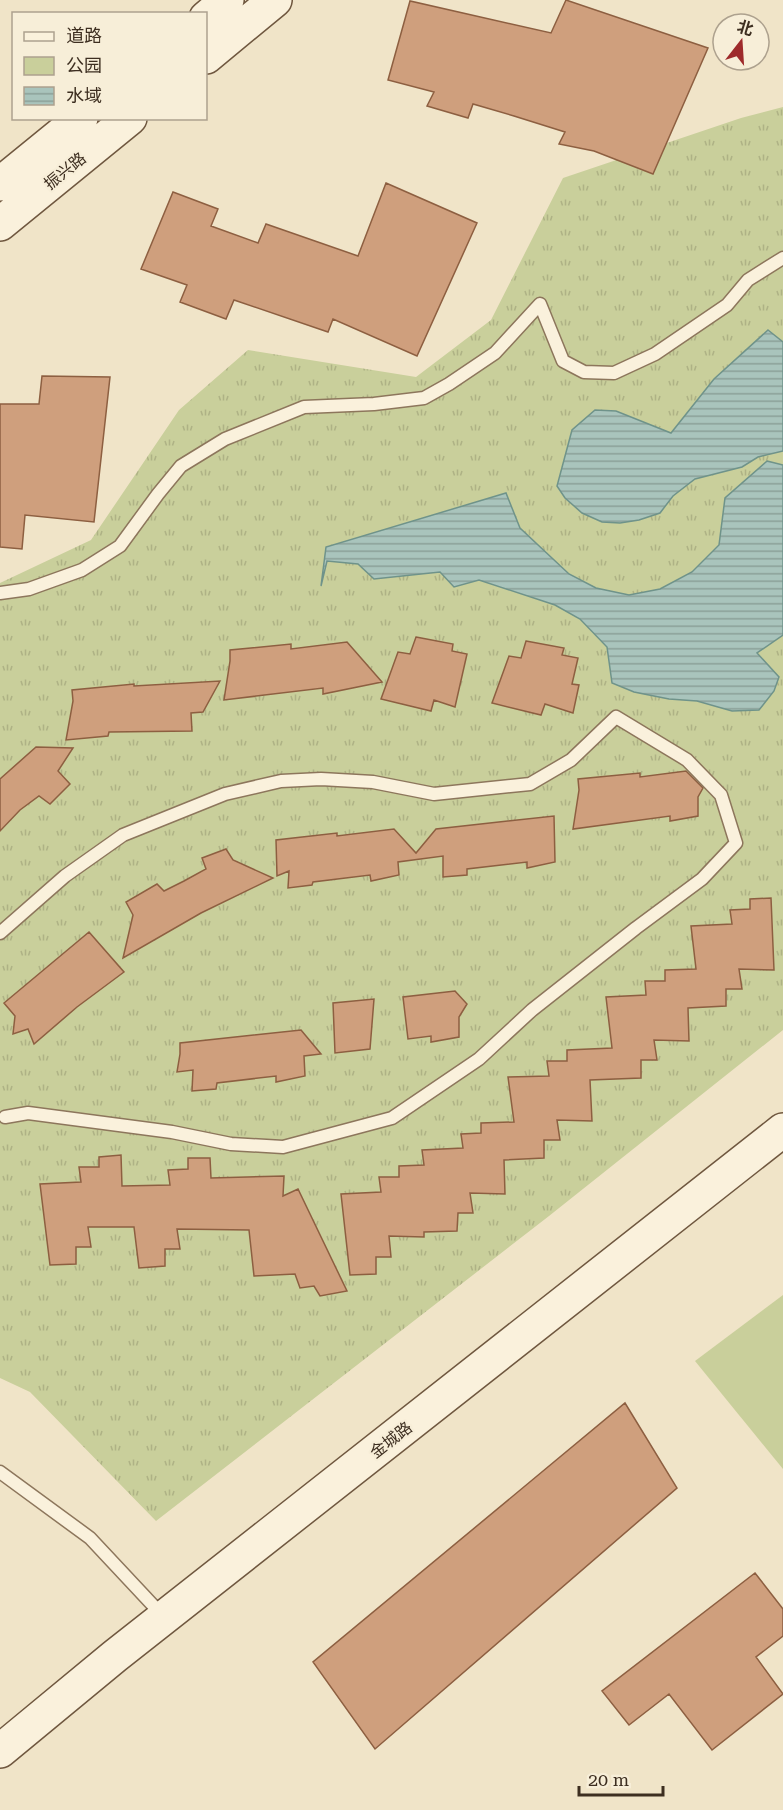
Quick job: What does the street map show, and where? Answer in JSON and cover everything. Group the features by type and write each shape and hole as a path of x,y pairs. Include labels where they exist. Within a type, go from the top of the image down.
{"street":[{"path":"207,17 227,0"},
{"path":"207,56 275,0"},
{"name":"振兴路","path":"0,184 79,120"},
{"name":"振兴路","path":"0,224 128,120"},
{"name":"金城路","path":"0,1751 115,1656 783,1130"}],"lane":[{"path":"0,593 29,589 82,570 120,546 181,466 225,439 304,407 374,404 424,398 449,384 495,352 540,304 563,361 584,372 614,373 656,354 727,305 748,280 783,258"},
{"path":"0,933 66,876 123,835 225,794 281,781 321,779 373,782 434,794 530,784 571,760 616,717 687,760 721,795 736,843 702,879 540,1003 479,1059 392,1118 283,1147 231,1144 172,1132 28,1113 2,1119"},
{"path":"0,1472 90,1538 164,1618"}],"green space":[{"path":"783,107 783,1030 549,1216 156,1521 30,1392 0,1378 0,583 91,540 179,410 248,350 416,377 491,320 563,178 741,118"},
{"path":"783,1295 783,1469 695,1361"}],"water":[{"path":"768,330 783,342 783,451 758,457 742,467 695,479 673,496 660,513 639,520 620,523 602,522 582,513 565,498 557,486 572,430 595,410 616,411 671,433 714,379"},
{"path":"767,461 783,465 783,635 757,653 779,677 774,691 759,710 732,711 697,701 669,699 634,692 612,683 607,647 580,619 555,605 479,580 454,587 440,572 374,579 358,564 327,561 321,586 326,547 506,493 520,528 569,574 596,588 629,595 660,589 692,572 719,545 725,498"}],"building":[{"path":"566,0 708,48 653,174 594,151 559,144 565,132 514,116 473,104 468,118 427,106 434,92 388,80 410,1 551,33"},
{"path":"386,183 477,223 417,356 333,319 328,332 234,300 226,319 180,302 187,285 141,269 173,192 218,209 211,226 258,243 266,224 358,256"},
{"path":"42,376 110,377 94,522 25,515 22,549 0,547 0,404 39,404"},
{"path":"416,637 453,644 452,651 467,654 455,707 434,700 431,711 381,699 398,652 410,654"},
{"path":"526,641 564,648 562,655 578,658 572,684 579,685 573,713 545,704 541,715 492,703 509,656 521,658"},
{"path":"347,642 382,682 323,694 323,688 224,700 230,650 291,644 291,649"},
{"path":"220,681 203,712 191,713 192,731 109,732 108,736 66,740 73,701 72,690 134,684 134,686"},
{"path":"36,747 73,748 58,771 70,784 50,804 39,796 20,810 0,831 0,779"},
{"path":"686,771 703,788 698,797 698,816 670,821 670,816 573,829 579,790 578,779 640,773 640,777"},
{"path":"554,816 555,862 527,868 527,862 467,869 467,875 443,877 443,856 398,862 399,875 371,881 370,875 313,882 312,885 288,888 289,871 277,876 276,840 394,829 416,853 436,829"},
{"path":"226,849 233,860 273,878 201,913 123,958 133,915 126,902 157,884 164,891 184,881 206,869 202,858"},
{"path":"771,898 774,970 739,969 742,989 726,989 726,1006 688,1008 689,1041 654,1040 657,1060 641,1060 641,1078 590,1080 592,1121 557,1120 560,1140 544,1140 544,1158 504,1160 505,1194 470,1193 473,1213 458,1213 457,1231 424,1232 424,1237 389,1236 391,1257 376,1257 376,1274 350,1275 341,1194 381,1192 379,1177 399,1177 399,1166 424,1165 422,1150 463,1148 461,1134 481,1133 481,1123 514,1122 508,1077 549,1076 547,1061 567,1061 567,1050 612,1048 606,997 646,995 645,981 665,981 665,970 696,969 691,926 732,924 730,910 750,909 750,899"},
{"path":"89,932 124,972 77,1007 34,1044 28,1029 13,1034 15,1016 4,1003"},
{"path":"455,991 467,1004 459,1017 459,1037 431,1042 431,1036 408,1039 403,997"},
{"path":"374,999 370,1049 335,1053 333,1003"},
{"path":"301,1030 321,1054 304,1056 305,1076 276,1082 276,1076 217,1083 216,1089 192,1091 193,1070 177,1072 180,1043"},
{"path":"121,1155 122,1186 170,1185 168,1170 188,1169 188,1158 210,1158 211,1178 284,1176 283,1196 298,1189 347,1291 320,1296 314,1286 300,1288 295,1274 254,1276 249,1230 177,1229 180,1249 165,1249 165,1266 139,1268 134,1227 88,1227 91,1247 76,1247 76,1264 50,1265 40,1184 81,1182 79,1167 99,1167 99,1157"},
{"path":"625,1403 677,1488 375,1749 313,1662"},
{"path":"755,1573 783,1609 783,1636 756,1657 783,1694 712,1750 669,1694 629,1725 602,1691"}]}
